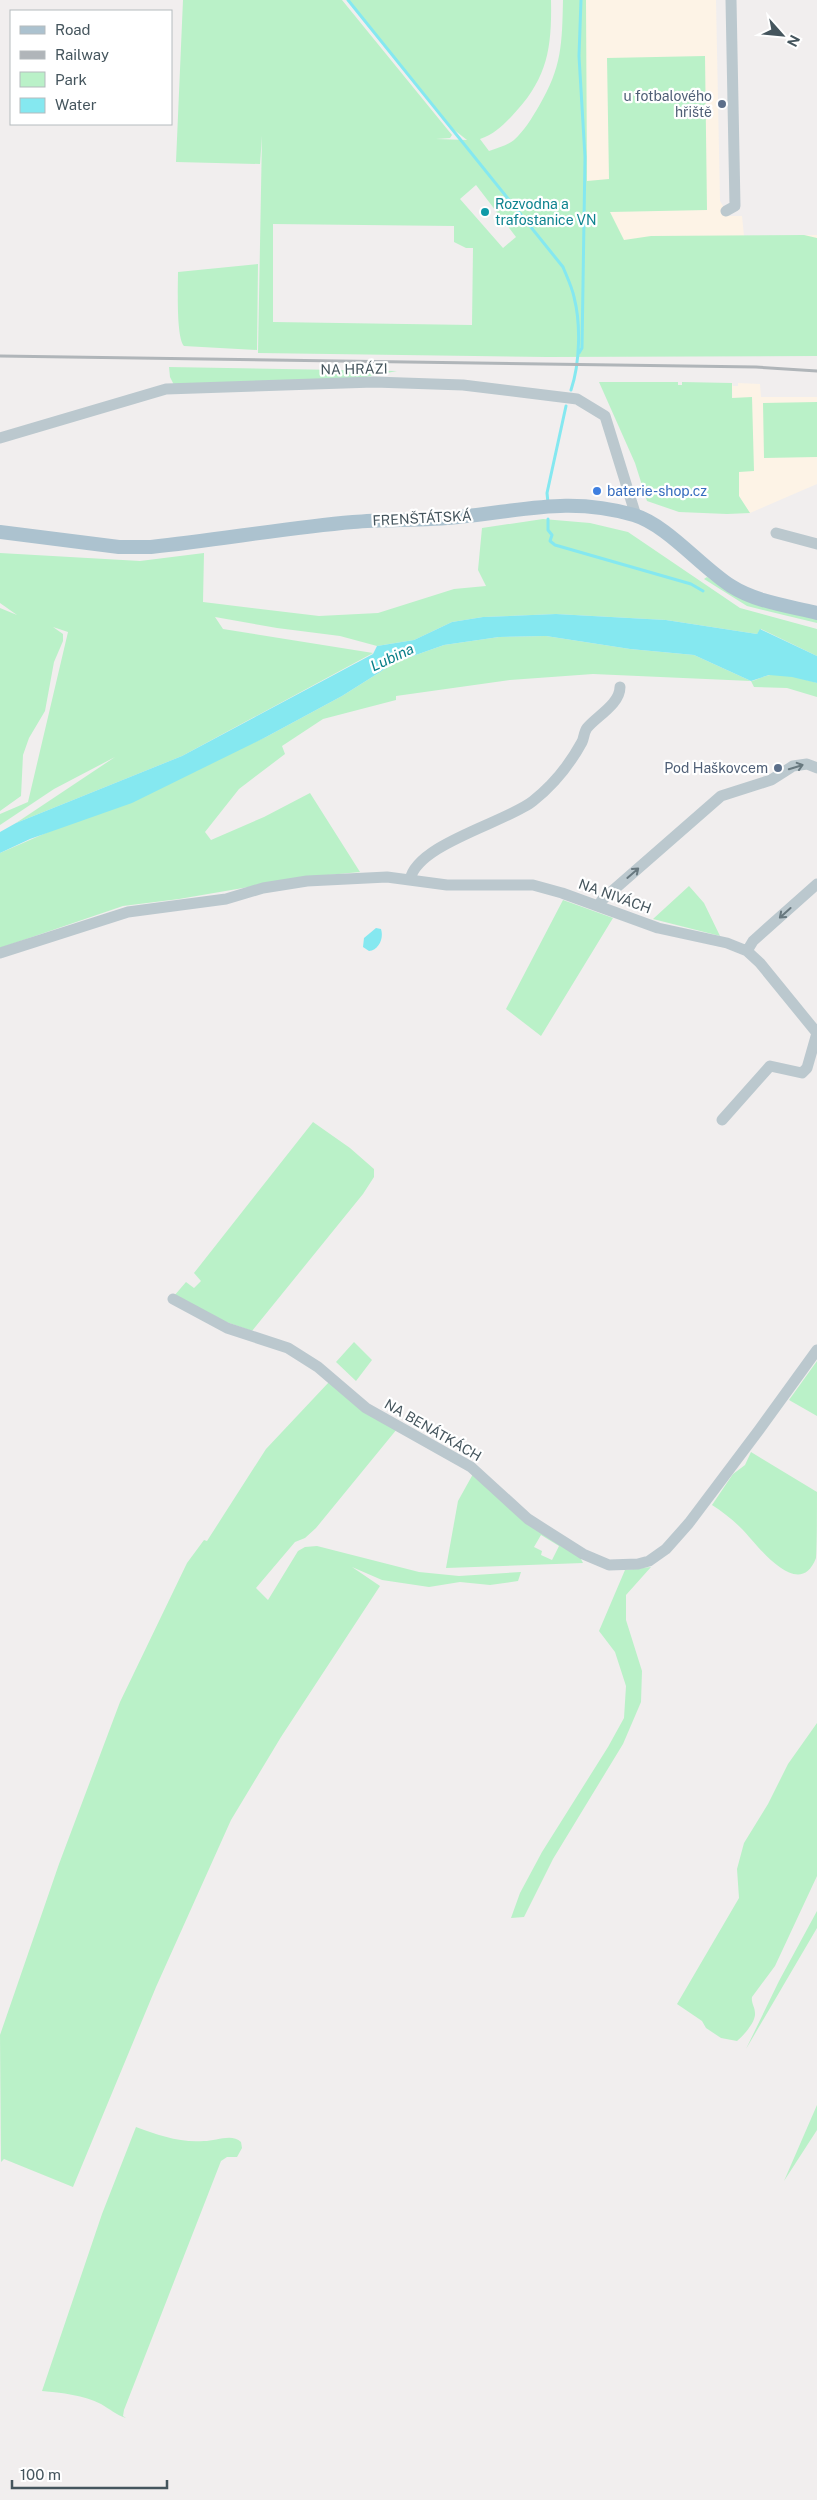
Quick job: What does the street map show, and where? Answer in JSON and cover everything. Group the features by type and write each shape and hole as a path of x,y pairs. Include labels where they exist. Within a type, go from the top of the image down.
{"main road":[{"name":"FRENŠTÁTSKÁ","path":"0,532 119,547 150,548 330,524 460,517 547,505 594,507 636,516 656,526 708,570 732,587 759,598 817,613"}],"street":[{"path":"726,211 735,206 731,0"},
{"name":"NA HRÁZI","path":"0,438 166,389 374,382 464,385 541,394 577,399 605,416 636,516"},
{"path":"776,533 817,544"},
{"path":"410,880 411,873 428,856 457,838 524,808 542,794 564,769 582,742 586,729 618,697 620,687"},
{"path":"598,906 602,900 721,796 770,780 794,766 806,764 817,768"},
{"name":"NA NIVÁCH","path":"0,953 128,912 226,899 263,888 306,881 362,877 410,880 447,885 533,886 598,906 658,928 727,943 747,951 760,963 817,1033"},
{"path":"747,951 753,941 817,884"},
{"path":"722,1120 770,1066 802,1073 806,1068 817,1033"},
{"name":"NA BENÁTKÁCH","path":"173,1299 227,1328 288,1348 318,1367 366,1408 470,1467 528,1519 582,1554 609,1565 644,1562 666,1549 701,1507 817,1350"}],"shaded area":[{"path":"586,0 716,0 720,201 729,216 742,216 744,236 817,235 817,356 586,332"},
{"path":"732,383 733,386 738,386 738,383 760,384 761,397 817,397 817,484 750,513 739,496 734,470"}],"green space":[{"path":"183,0 342,0 452,135 450,138 436,139 467,140 453,129 348,0 551,0 548,49 540,77 533,90 511,117 493,133 480,139 489,151 509,143 518,136 531,120 547,92 559,55 563,0 586,0 587,181 609,179 607,58 705,56 707,210 610,212 624,240 651,236 804,235 817,238 817,356 547,357 258,353 262,136 260,164 176,162","holes":["476,185 516,237 503,248 460,199","273,224 454,226 454,242 466,248 473,248 472,325 273,322"]},
{"path":"258,264 257,350 184,346 181,341 179,322 178,272"},
{"path":"169,367 397,371 345,381 174,385 170,377"},
{"path":"599,382 678,382 678,385 682,385 682,382 732,383 732,398 752,397 754,471 739,472 739,496 750,513 679,512 647,501 635,463"},
{"path":"817,402 817,457 764,458 763,403"},
{"path":"543,519 590,523 628,532 740,608 817,629 817,656 761,629 757,634 666,620 556,614 483,617 452,622 414,640 377,646 340,636 277,628 215,617 223,629 373,653 182,756 16,823 115,757 54,789 0,825 0,814 28,802 68,632 53,627 63,634 63,641 54,662 45,711 29,738 23,755 21,796 0,811 0,608 17,615 0,603 0,553 140,561 204,553 203,602 319,616 378,613 454,589 486,586 478,570 482,528"},
{"path":"707,577 727,590 817,619 817,623 747,606 704,579"},
{"path":"546,636 630,649 694,655 751,681 593,674 510,680 396,696 396,700 323,719 282,746 285,754 239,789 205,832 211,840 264,817 310,793 360,872 307,877 179,899 123,906 0,948 0,853 266,737 342,696 396,662 444,645 499,637"},
{"path":"776,675 800,678 817,683 817,697 787,688 754,687 751,681"},
{"path":"689,886 704,903 720,936 653,919"},
{"path":"563,900 613,918 541,1036 506,1009"},
{"path":"313,1122 350,1148 374,1169 374,1177 363,1194 252,1331 212,1317 174,1296 186,1282 194,1288 201,1281 194,1273"},
{"path":"354,1342 372,1360 356,1381 336,1362"},
{"path":"817,1361 817,1416 789,1400"},
{"path":"329,1382 397,1429 316,1528 305,1538 295,1542 256,1588 268,1600 298,1551 305,1547 317,1546 419,1572 459,1576 521,1572 518,1581 490,1585 460,1582 429,1587 382,1580 352,1567 380,1586 281,1737 231,1820 156,1987 73,2187 4,2159 1,2162 0,2035 59,1864 120,1702 187,1563 204,1540 207,1541 266,1449"},
{"path":"751,1452 817,1492 816,1558 809,1570 800,1574 789,1573 768,1557 739,1526 712,1505 733,1474 745,1465"},
{"path":"473,1474 524,1522 580,1557 583,1563 446,1568 458,1501","holes":["541,1535 559,1546 552,1560 541,1555 542,1551 534,1547"]},
{"path":"651,1567 626,1595 626,1620 642,1671 641,1702 623,1744 553,1859 524,1917 511,1918 520,1893 542,1852 624,1718 626,1686 615,1652 599,1631 625,1570"},
{"path":"817,1723 817,1876 775,1966 752,1997 755,2017 751,2024 737,2041 721,2038 706,2028 702,2021 677,2004 739,1898 737,1869 744,1843 768,1804 788,1764"},
{"path":"817,1911 817,1928 746,2049 779,1981"},
{"path":"817,2105 817,2130 784,2181"},
{"path":"136,2127 186,2141 233,2138 241,2142 242,2148 237,2157 227,2157 221,2161 124,2410 123,2416 126,2418 87,2398 42,2391 102,2214"}],"water":[{"name":"Lubina","path":"556,614 666,620 757,634 760,629 817,656 817,683 792,677 769,675 751,681 694,655 630,649 546,636 499,637 444,645 396,662 342,696 266,737 132,803 30,839 0,853 0,832 16,823 182,756 373,654 377,646 414,640 452,622 483,617"},
{"path":"376,928 381,929 381,940 376,948 369,951 363,947 364,938"}],"waterway":[{"path":"348,0 563,267 573,293 578,319 578,356 571,390"},
{"path":"579,353 582,348 585,157 579,56 581,0"},
{"path":"548,503 547,493 566,406"},
{"path":"548,519 548,530 552,535 550,541 555,545 691,584 703,591"}],"railway":[{"path":"0,356 756,367 817,371"}],"place":[{"name":"u fotbalového hřiště","path":"722,104"},
{"name":"Rozvodna a trafostanice VN","path":"485,212"},
{"name":"baterie-shop.cz","path":"597,491"},
{"name":"Pod Haškovcem","path":"778,768"}]}
